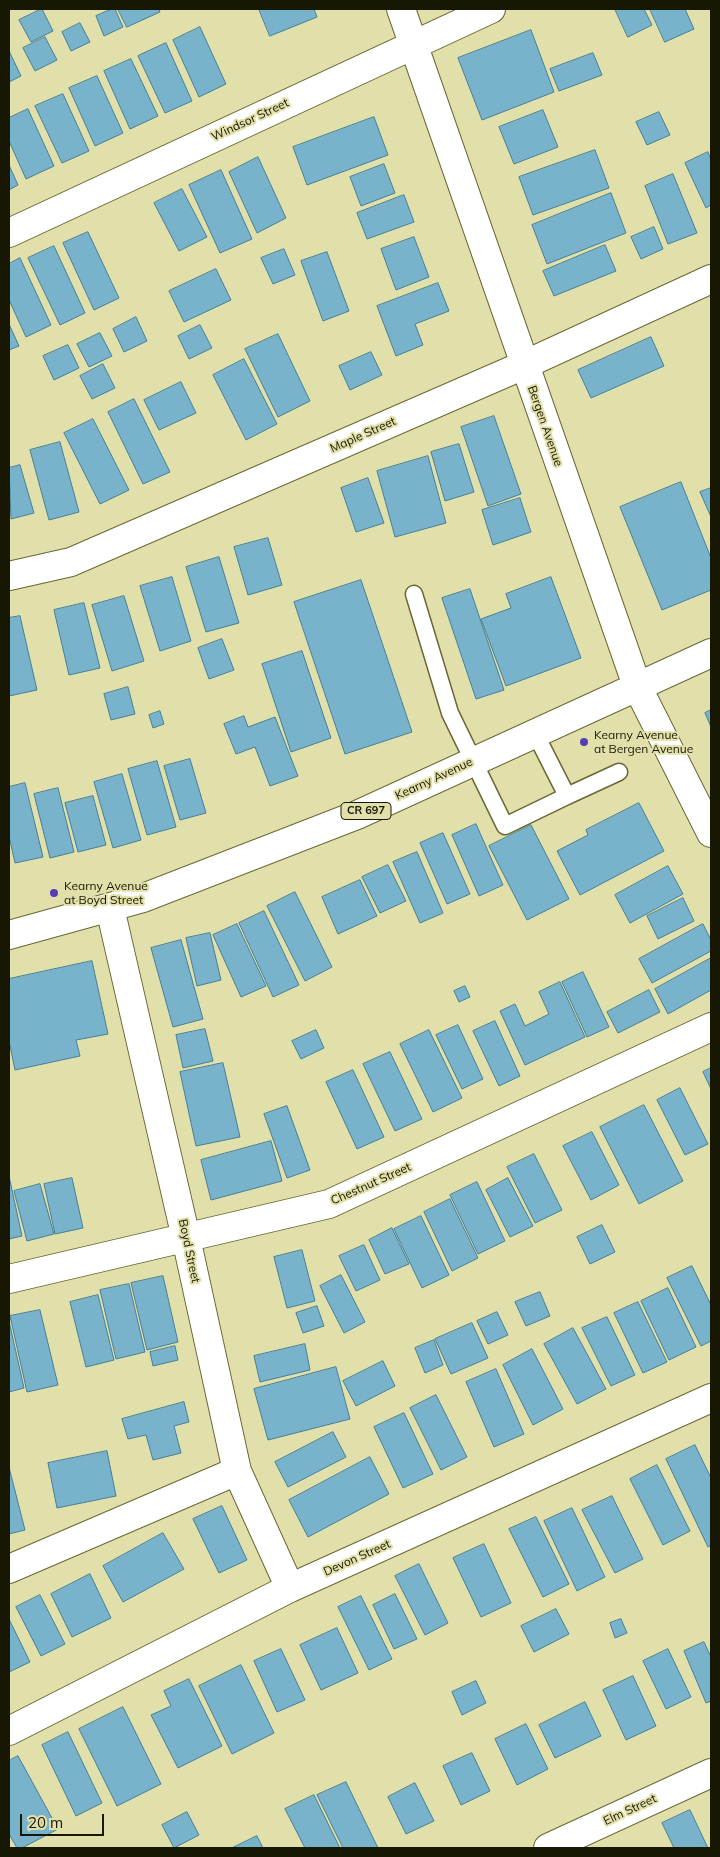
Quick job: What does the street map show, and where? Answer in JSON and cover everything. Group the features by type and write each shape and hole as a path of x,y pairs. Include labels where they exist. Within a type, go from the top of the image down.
{"street":[{"name":"Bergen Avenue","path":"402,9 637,686 711,833"},
{"name":"Windsor Street","path":"9,233 491,9"},
{"name":"Maple Street","path":"9,576 71,562 524,365 711,279"},
{"name":"Kearny Avenue","path":"9,936 143,898 357,815 473,760 711,653"},
{"name":"Boyd Street","path":"110,908 186,1238 236,1471 290,1588"},
{"name":"Chestnut Street","path":"9,1279 330,1204 711,1027"},
{"name":"Devon Street","path":"9,1730 290,1588 711,1398"},
{"path":"9,1569 236,1471"},
{"name":"Elm Street","path":"548,1848 711,1773"}],"lane":[{"path":"414,594 450,713 505,826 619,772"},
{"path":"535,733 567,796"}],"building":[{"path":"42,9 53,31 31,42 19,20"},
{"path":"115,9 123,27 104,36 96,16"},
{"path":"118,9 159,9 160,12 127,27"},
{"path":"259,9 314,9 317,17 270,36"},
{"path":"615,9 644,9 652,25 628,37"},
{"path":"650,9 685,9 694,29 665,42"},
{"path":"80,23 90,42 71,51 62,32"},
{"path":"200,27 226,84 199,97 173,40"},
{"path":"531,30 554,92 482,120 458,58"},
{"path":"45,37 57,60 35,71 23,48"},
{"path":"166,43 192,101 165,113 138,56"},
{"path":"593,53 602,75 559,91 550,69"},
{"path":"9,54 21,76 9,82"},
{"path":"131,59 158,116 130,129 104,71"},
{"path":"97,76 123,133 95,146 69,88"},
{"path":"63,94 89,151 62,163 35,106"},
{"path":"28,109 54,166 26,179 9,141 9,118"},
{"path":"543,110 558,147 514,164 499,127"},
{"path":"659,112 670,135 647,145 636,122"},
{"path":"374,117 388,155 307,185 293,147"},
{"path":"595,150 609,188 533,215 519,177"},
{"path":"708,152 711,160 711,205 706,208 685,163"},
{"path":"258,157 286,218 257,233 229,172"},
{"path":"384,164 395,193 361,206 350,177"},
{"path":"9,165 18,185 9,190"},
{"path":"221,170 252,239 220,253 189,185"},
{"path":"673,174 697,233 668,244 645,186"},
{"path":"182,189 207,237 179,251 154,203"},
{"path":"611,193 626,233 547,264 532,225"},
{"path":"404,195 414,222 367,239 357,213"},
{"path":"654,227 663,249 641,259 631,237"},
{"path":"88,232 119,298 94,310 63,243"},
{"path":"414,237 429,277 396,290 381,249"},
{"path":"605,245 616,271 554,296 543,271"},
{"path":"54,246 85,313 60,325 28,258"},
{"path":"284,249 295,275 273,284 261,258"},
{"path":"327,252 349,311 323,321 301,261"},
{"path":"20,258 51,325 26,337 9,300 9,264"},
{"path":"216,269 231,300 184,322 169,291"},
{"path":"438,283 449,311 415,324 423,345 396,356 377,306"},
{"path":"136,317 147,341 124,352 113,329"},
{"path":"9,324 19,346 9,350"},
{"path":"200,325 212,348 189,359 178,336"},
{"path":"100,333 112,356 89,367 77,344"},
{"path":"278,334 310,401 278,417 245,349"},
{"path":"651,337 664,366 591,398 578,370"},
{"path":"68,345 79,368 54,380 43,356"},
{"path":"371,352 382,375 350,390 339,366"},
{"path":"244,359 277,424 246,440 213,375"},
{"path":"103,364 115,388 92,399 80,376"},
{"path":"181,382 196,413 159,430 144,400"},
{"path":"134,399 170,472 143,484 108,412"},
{"path":"494,416 521,494 488,506 461,427"},
{"path":"93,419 129,490 100,504 64,433"},
{"path":"60,442 79,512 49,520 30,450"},
{"path":"459,444 474,492 445,501 431,452"},
{"path":"428,456 446,523 395,537 377,471"},
{"path":"20,465 34,513 11,519 9,468"},
{"path":"368,478 384,523 356,532 341,488"},
{"path":"681,482 711,558 711,590 662,610 620,507"},
{"path":"711,488 711,517 700,492"},
{"path":"520,498 531,532 493,545 482,510"},
{"path":"268,538 282,585 248,595 234,547"},
{"path":"219,557 239,623 206,632 186,567"},
{"path":"172,577 191,641 160,651 140,586"},
{"path":"551,577 581,658 506,686 481,619 511,608 506,594"},
{"path":"361,580 412,732 345,754 294,602"},
{"path":"470,589 504,690 476,699 442,598"},
{"path":"124,596 144,661 112,671 92,605"},
{"path":"84,603 100,668 69,675 54,610"},
{"path":"20,616 37,690 9,696 9,618"},
{"path":"222,639 234,670 209,679 198,648"},
{"path":"302,651 331,738 291,752 262,664"},
{"path":"128,687 135,714 111,720 104,694"},
{"path":"711,710 711,727 705,713"},
{"path":"160,711 164,724 153,728 149,715"},
{"path":"244,716 248,727 275,717 298,776 270,786 255,747 236,754 224,724"},
{"path":"190,759 206,813 180,820 164,766"},
{"path":"157,761 176,827 147,835 128,769"},
{"path":"122,774 141,840 113,848 94,782"},
{"path":"25,783 43,857 15,863 9,836 9,787"},
{"path":"58,788 74,852 50,858 34,794"},
{"path":"93,796 106,845 78,852 65,803"},
{"path":"639,803 664,851 580,895 557,851 588,835 586,830"},
{"path":"476,824 503,885 479,896 452,835"},
{"path":"531,825 569,899 527,920 489,846"},
{"path":"443,833 470,894 447,904 420,843"},
{"path":"417,852 443,913 420,923 393,862"},
{"path":"388,865 406,901 380,913 362,877"},
{"path":"668,866 683,894 630,923 615,895"},
{"path":"360,880 377,916 338,934 322,897"},
{"path":"295,892 332,967 305,981 267,906"},
{"path":"683,898 694,921 658,939 647,916"},
{"path":"264,911 299,985 273,997 239,923"},
{"path":"237,924 266,986 241,997 213,935"},
{"path":"703,924 711,940 711,951 652,983 639,959"},
{"path":"210,933 221,980 197,986 186,938"},
{"path":"181,940 203,1019 173,1027 151,948"},
{"path":"711,958 711,990 668,1014 655,989"},
{"path":"92,961 108,1034 76,1040 80,1056 15,1070 9,1041 9,979"},
{"path":"583,972 609,1027 587,1037 562,982"},
{"path":"560,982 585,1037 525,1065 500,1011 515,1004 525,1026 549,1014 539,992"},
{"path":"465,986 470,997 459,1002 454,991"},
{"path":"649,990 660,1012 618,1033 607,1012"},
{"path":"495,1021 520,1076 499,1086 473,1031"},
{"path":"458,1025 483,1079 462,1089 436,1035"},
{"path":"205,1029 213,1061 183,1068 176,1035"},
{"path":"316,1030 324,1048 301,1059 292,1041"},
{"path":"429,1030 462,1098 433,1112 400,1044"},
{"path":"390,1052 422,1119 395,1131 363,1064"},
{"path":"223,1063 240,1137 196,1146 180,1072"},
{"path":"711,1068 711,1089 703,1072"},
{"path":"353,1070 384,1137 357,1149 326,1082"},
{"path":"680,1088 708,1144 685,1155 657,1100"},
{"path":"644,1105 683,1181 639,1204 600,1127"},
{"path":"287,1106 310,1170 287,1178 264,1114"},
{"path":"592,1132 619,1185 591,1200 563,1146"},
{"path":"271,1141 282,1181 211,1200 201,1160"},
{"path":"534,1154 562,1210 535,1223 507,1167"},
{"path":"9,1176 22,1236 9,1239"},
{"path":"72,1178 83,1228 55,1234 44,1184"},
{"path":"508,1178 533,1226 510,1237 486,1190"},
{"path":"477,1182 505,1241 478,1254 450,1195"},
{"path":"40,1184 54,1234 27,1241 14,1191"},
{"path":"450,1199 478,1258 452,1271 424,1212"},
{"path":"421,1216 449,1275 422,1288 394,1229"},
{"path":"602,1225 615,1252 590,1264 577,1237"},
{"path":"392,1228 409,1264 385,1274 369,1240"},
{"path":"364,1245 380,1280 356,1291 339,1256"},
{"path":"302,1250 315,1301 287,1308 274,1257"},
{"path":"692,1266 711,1305 711,1341 701,1346 667,1278"},
{"path":"341,1275 365,1322 344,1333 320,1286"},
{"path":"163,1276 178,1342 147,1350 131,1283"},
{"path":"129,1284 145,1352 116,1359 100,1290"},
{"path":"668,1288 696,1347 669,1360 641,1301"},
{"path":"540,1292 550,1316 526,1326 515,1302"},
{"path":"98,1295 114,1360 86,1367 70,1302"},
{"path":"638,1302 667,1362 643,1373 614,1313"},
{"path":"317,1306 324,1326 303,1333 296,1313"},
{"path":"40,1310 58,1385 27,1392 10,1316"},
{"path":"497,1312 508,1335 488,1344 477,1321"},
{"path":"607,1317 635,1375 611,1386 582,1328"},
{"path":"9,1321 24,1388 9,1392"},
{"path":"472,1323 488,1358 451,1374 435,1339"},
{"path":"573,1328 606,1389 577,1404 544,1344"},
{"path":"434,1340 443,1365 425,1373 415,1348"},
{"path":"305,1344 310,1370 260,1382 254,1356"},
{"path":"175,1346 178,1360 153,1366 150,1352"},
{"path":"532,1349 563,1409 533,1425 503,1365"},
{"path":"383,1361 395,1386 356,1406 343,1381"},
{"path":"336,1367 350,1419 268,1440 254,1389"},
{"path":"496,1369 524,1434 494,1447 466,1382"},
{"path":"436,1395 467,1457 441,1470 410,1408"},
{"path":"184,1402 189,1422 174,1426 181,1453 153,1460 146,1435 128,1439 122,1419"},
{"path":"404,1413 433,1474 403,1488 374,1427"},
{"path":"333,1432 346,1457 288,1487 275,1462"},
{"path":"695,1445 711,1478 711,1545 708,1547 666,1459"},
{"path":"107,1451 116,1496 57,1508 48,1463"},
{"path":"370,1457 389,1494 308,1537 289,1500"},
{"path":"657,1465 690,1531 663,1545 630,1479"},
{"path":"9,1467 25,1530 9,1534"},
{"path":"612,1496 643,1559 615,1573 582,1510"},
{"path":"222,1506 247,1560 219,1573 193,1519"},
{"path":"572,1508 605,1577 577,1591 544,1521"},
{"path":"536,1517 569,1584 543,1597 509,1529"},
{"path":"163,1533 184,1569 123,1602 103,1566"},
{"path":"484,1544 511,1603 481,1617 453,1558"},
{"path":"419,1564 448,1623 425,1635 395,1576"},
{"path":"90,1574 111,1618 72,1637 51,1594"},
{"path":"395,1594 417,1639 394,1649 373,1605"},
{"path":"40,1595 65,1644 41,1656 16,1607"},
{"path":"361,1596 392,1659 369,1670 338,1607"},
{"path":"556,1609 569,1634 534,1652 521,1626"},
{"path":"9,1619 30,1662 9,1672"},
{"path":"621,1619 627,1633 615,1638 610,1623"},
{"path":"337,1628 358,1673 321,1690 300,1645"},
{"path":"704,1642 711,1657 711,1701 706,1703 684,1651"},
{"path":"281,1649 305,1700 277,1712 254,1661"},
{"path":"668,1649 691,1697 666,1709 643,1661"},
{"path":"241,1665 274,1733 232,1754 199,1686"},
{"path":"633,1676 656,1726 626,1740 603,1690"},
{"path":"189,1679 222,1746 178,1768 151,1715 171,1706 164,1691"},
{"path":"476,1681 486,1703 462,1715 452,1692"},
{"path":"585,1702 601,1736 555,1758 539,1725"},
{"path":"123,1707 161,1784 117,1806 79,1729"},
{"path":"526,1724 548,1769 517,1785 495,1739"},
{"path":"68,1732 102,1803 76,1816 42,1745"},
{"path":"472,1753 490,1791 461,1805 443,1766"},
{"path":"18,1756 58,1829 22,1848 17,1848 9,1834 9,1761"},
{"path":"346,1782 378,1848 343,1848 317,1795"},
{"path":"415,1783 434,1821 406,1834 388,1797"},
{"path":"314,1795 340,1848 305,1848 285,1809"},
{"path":"690,1810 708,1848 674,1848 662,1823"},
{"path":"187,1812 199,1835 174,1848 162,1825"},
{"path":"257,1836 263,1848 232,1848"}],"place":[{"name":"Kearny Avenue at Bergen Avenue","path":"584,742"},
{"name":"Kearny Avenue at Boyd Street","path":"54,893"}]}
